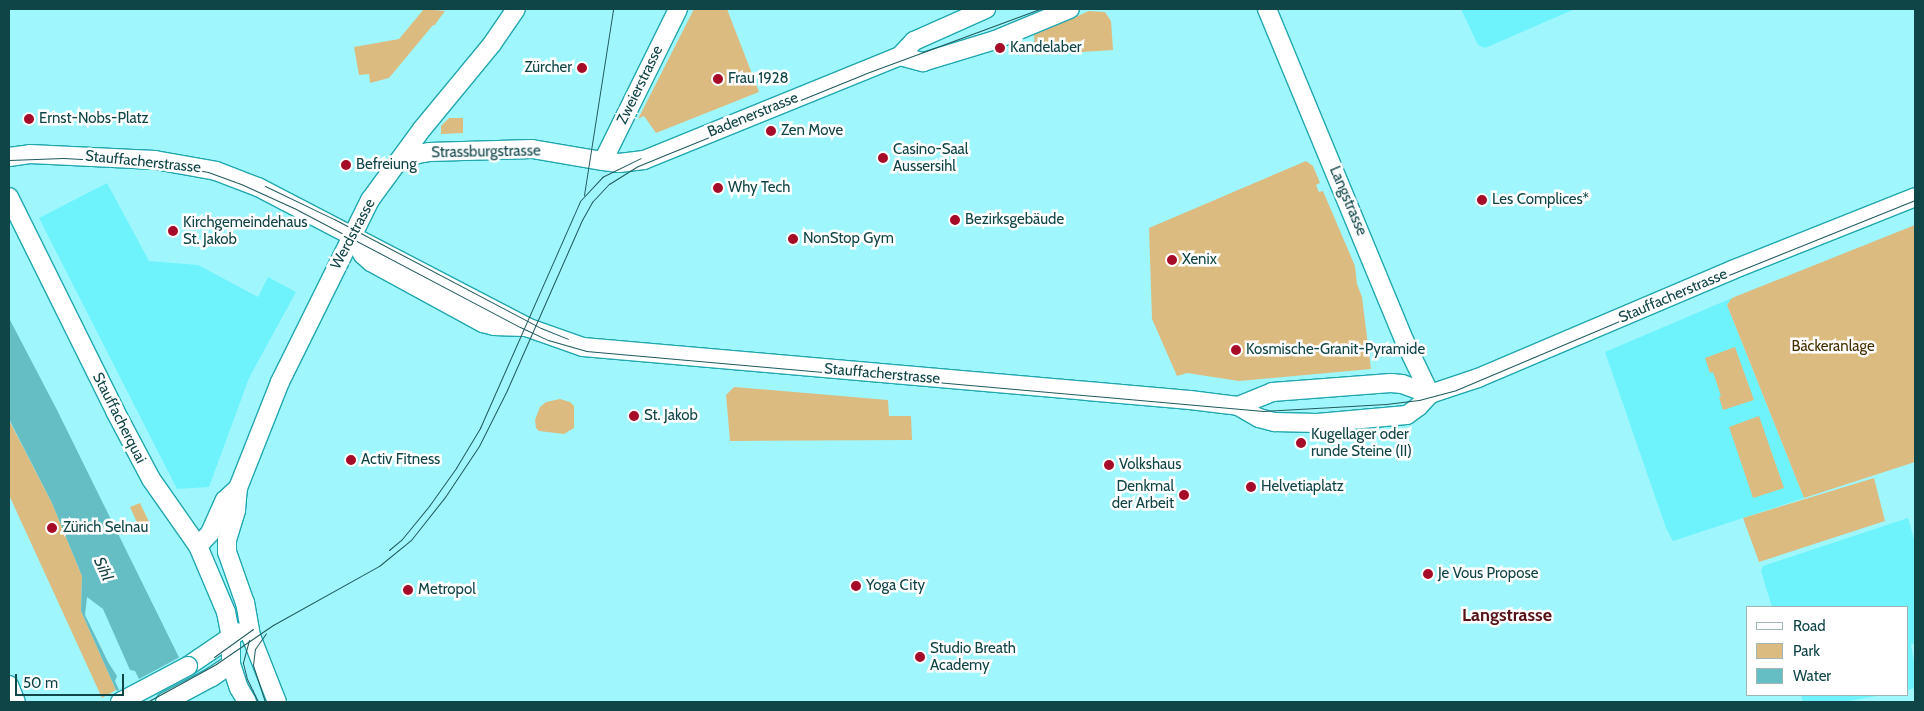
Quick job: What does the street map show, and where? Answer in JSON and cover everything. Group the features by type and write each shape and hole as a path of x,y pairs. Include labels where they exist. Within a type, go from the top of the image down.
{"street":[{"name":"Werdstrasse","path":"277,702 250,630 245,603 227,552 227,540 236,510 238,488 280,382 352,236 378,188 400,162 422,129 492,44 516,9"},
{"name":"Zweierstrasse","path":"603,161 678,9"},
{"name":"Badenerstrasse","path":"603,161 619,163 644,160 900,56 914,41 986,9"},
{"path":"900,56 923,62 995,40 1070,9"},
{"name":"Langstrasse","path":"1267,9 1405,342 1430,394"},
{"name":"Strassburgstrasse","path":"400,162 417,154 429,152 532,149 603,161"},
{"name":"Stauffacherstrasse","path":"9,157 30,154 155,160 195,165 216,171 258,188 529,328 566,342 603,350 1238,406 1259,418 1274,422 1317,423 1406,415 1418,407 1430,394 1478,378 1732,270 1915,197"},
{"name":"Stauffacherquai","path":"9,196 146,471 198,546 226,611 231,637 231,664 239,688 247,702"},
{"name":"Stauffacherstrasse","path":"1238,406 1272,392 1381,384 1402,384 1430,394"},
{"name":"Werdstrasse","path":"198,546 210,533 225,500 238,488"},
{"path":"120,702 188,666 231,637 250,630"},
{"path":"165,702 198,685 231,664 250,630"},
{"path":"9,685 16,702"}],"shaded area":[{"path":"1461,9 1575,9 1485,48 1478,45"},
{"path":"107,183 149,261 198,265 258,297 268,277 296,292 249,378 209,487 177,489 39,218"},
{"path":"1732,298 1727,305 1804,498 1673,541 1666,528 1605,352"},
{"path":"1908,518 1915,543 1915,643 1911,645 1915,667 1915,688 1909,690 1909,606 1772,606 1761,571 1763,566"},
{"path":"1801,696 1877,696 1844,702 1803,702"}],"green space":[{"path":"424,9 445,11 389,78 370,83 369,74 359,75 354,47 399,39"},
{"path":"694,9 727,9 759,92 656,133 644,116 638,119"},
{"path":"1089,11 1105,12 1111,21 1113,50 1035,55 1034,35"},
{"path":"449,118 463,118 463,133 441,134 441,126"},
{"path":"1306,161 1313,166 1320,183 1316,185 1319,192 1323,191 1355,266 1357,284 1362,297 1371,369 1239,381 1187,373 1177,376 1152,319 1149,228"},
{"name":"Bäckeranlage","path":"1915,225 1915,462 1804,498 1727,305 1732,298"},
{"path":"1735,347 1754,400 1723,410 1719,397 1721,396 1713,372 1710,373 1705,358"},
{"path":"734,387 888,400 889,416 911,416 912,440 730,441 726,395"},
{"path":"560,399 570,402 574,406 574,428 564,434 539,431 536,428 535,420 540,407 546,402"},
{"path":"1759,416 1784,488 1753,498 1729,427"},
{"path":"9,420 52,503 82,576 81,611 116,690 102,698 9,495"},
{"path":"1874,478 1885,521 1759,562 1743,518"},
{"path":"140,503 150,524 140,529 130,507"}],"water":[{"name":"Sihl","path":"9,318 57,410 201,702 126,702 116,690 81,611 82,576 52,503 9,419"}],"pier":[{"path":"87,597 103,609 130,670 135,671 139,679 182,656 203,701 123,702 115,692 119,690 115,681 117,676 85,615"}],"tram line":[{"path":"584,195 613,9"},
{"path":"147,702 216,664 273,625 379,566 411,540 445,497 479,446 507,390 582,220 592,202 609,184 638,166 864,74 1040,9"},
{"path":"9,160 63,158 156,163 208,172 241,184 294,208 520,327 548,340 586,351 1263,411 1386,404 1419,400 1456,390 1716,280 1915,200"},
{"path":"389,550 402,539 429,506 456,468 480,428 580,201 602,177 641,158"},
{"path":"265,186 334,219 541,328 568,339"},
{"path":"214,657 253,629"},
{"path":"265,702 253,665 255,649 266,633"},
{"path":"249,640 243,663 247,679 258,702"},
{"path":"134,702 151,693"}],"place":[{"name":"Kandelaber","path":"1000,48"},
{"name":"Zürcher","path":"582,68"},
{"name":"Frau 1928","path":"718,79"},
{"name":"Ernst-Nobs-Platz","path":"29,119"},
{"name":"Zen Move","path":"771,131"},
{"name":"Casino-Saal Aussersihl","path":"883,158"},
{"name":"Befreiung","path":"346,165"},
{"name":"Why Tech","path":"718,188"},
{"name":"Les Complices*","path":"1482,200"},
{"name":"Bezirksgebäude","path":"955,220"},
{"name":"Kirchgemeindehaus St. Jakob","path":"173,231"},
{"name":"NonStop Gym","path":"793,239"},
{"name":"Xenix","path":"1172,260"},
{"name":"Kosmische-Granit-Pyramide","path":"1236,350"},
{"name":"St. Jakob","path":"634,416"},
{"name":"Kugellager oder runde Steine (II)","path":"1301,443"},
{"name":"Activ Fitness","path":"351,460"},
{"name":"Volkshaus","path":"1109,465"},
{"name":"Helvetiaplatz","path":"1251,487"},
{"name":"Denkmal der Arbeit","path":"1184,495"},
{"name":"Zürich Selnau","path":"52,528"},
{"name":"Je Vous Propose","path":"1428,574"},
{"name":"Yoga City","path":"856,586"},
{"name":"Metropol","path":"408,590"},
{"name":"Studio Breath Academy","path":"920,657"}],"district":[{"name":"Langstrasse","path":"1507,615"}]}
